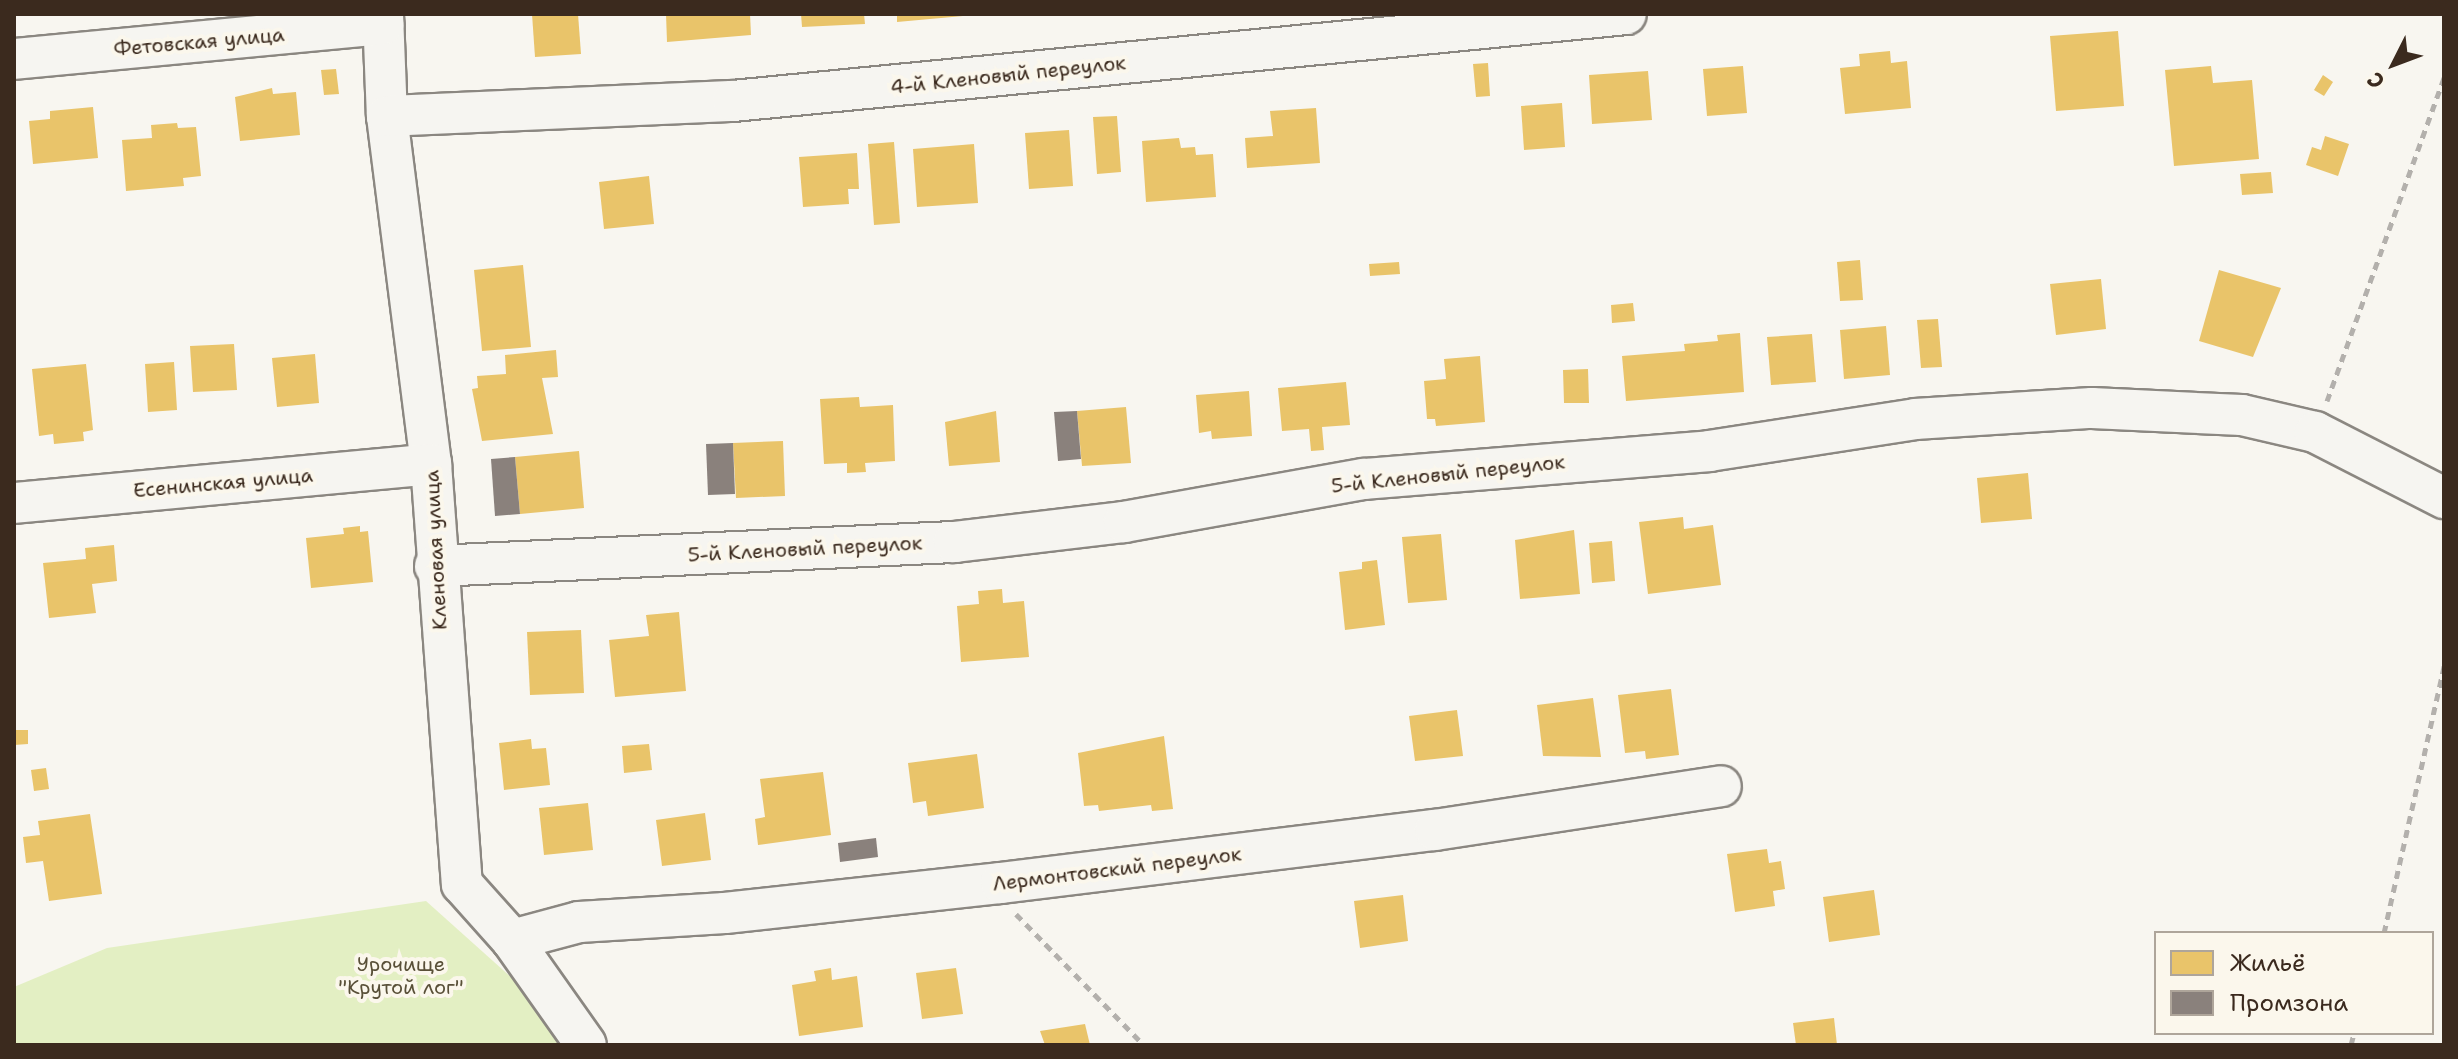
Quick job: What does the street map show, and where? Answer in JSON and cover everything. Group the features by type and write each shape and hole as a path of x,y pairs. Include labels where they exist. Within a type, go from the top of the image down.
{"street":[{"name":"4-й Кленовый переулок","path":"387,116 733,101 1626,14"},
{"name":"Кленовая улица","path":"383,19 387,116 431,464 435,566 462,884 512,940 586,1045"},
{"name":"Фетовская улица","path":"14,59 383,19"},
{"name":"5-й Кленовый переулок","path":"435,566 954,542 1124,522 1364,479 1709,451 1915,419 2092,408 2242,415 2315,432 2444,498"},
{"name":"Есенинская улица","path":"14,503 431,464"},
{"name":"Лермонтовский переулок","path":"512,940 579,922 725,913 1001,883 1435,830 1721,786"}],"path":[{"path":"2315,432 2444,77"},
{"path":"2384,931 2444,666"},
{"path":"1001,883 1019,921 1144,1045"}],"green space":[{"name":"Урочище \"Крутой лог\"","path":"426,901 521,986 569,1045 14,1045 14,987 107,948"}],"building: Жильё":[{"path":"532,14 578,14 581,54 535,57"},
{"path":"666,14 750,14 751,35 667,42"},
{"path":"801,14 864,14 865,24 802,27"},
{"path":"897,14 963,14 963,16 897,22"},
{"path":"2118,31 2124,106 2056,111 2050,36"},
{"path":"1890,51 1891,63 1907,61 1911,108 1845,114 1840,68 1860,66 1859,54"},
{"path":"1488,63 1490,96 1476,97 1473,64"},
{"path":"1743,66 1747,113 1707,116 1703,69"},
{"path":"2211,66 2213,83 2252,80 2259,159 2174,166 2165,70"},
{"path":"336,69 339,94 324,95 321,70"},
{"path":"1648,71 1652,120 1592,124 1589,75"},
{"path":"2323,75 2333,82 2324,96 2314,90"},
{"path":"272,88 273,94 296,92 300,135 240,141 235,97"},
{"path":"1562,103 1565,147 1524,150 1521,106"},
{"path":"93,107 98,158 33,164 29,121 50,119 50,111"},
{"path":"1316,108 1320,163 1247,168 1245,138 1273,136 1270,111"},
{"path":"1117,116 1121,172 1097,174 1093,117"},
{"path":"177,123 178,128 196,127 201,176 183,178 184,186 126,191 122,140 152,138 151,125"},
{"path":"1069,130 1073,186 1029,189 1025,133"},
{"path":"2325,136 2349,144 2338,176 2306,165 2312,147 2321,150"},
{"path":"1179,138 1181,148 1195,147 1196,155 1213,154 1216,197 1146,202 1142,141"},
{"path":"894,142 900,223 874,225 868,144"},
{"path":"974,144 978,203 917,207 913,149"},
{"path":"857,153 859,189 848,189 849,204 803,207 799,157"},
{"path":"2271,172 2273,193 2242,195 2240,174"},
{"path":"649,176 654,224 604,229 599,182"},
{"path":"1860,260 1863,300 1840,301 1837,262"},
{"path":"1399,262 1400,274 1370,276 1369,264"},
{"path":"523,265 531,347 482,351 474,270"},
{"path":"2219,270 2281,288 2253,357 2199,341"},
{"path":"2101,279 2106,329 2056,335 2050,284"},
{"path":"1633,303 1635,321 1612,323 1611,305"},
{"path":"1938,319 1942,367 1921,368 1917,320"},
{"path":"1886,326 1890,375 1844,379 1840,330"},
{"path":"1740,333 1744,392 1626,401 1622,356 1685,351 1684,344 1718,341 1717,335"},
{"path":"1812,334 1816,382 1771,385 1767,337"},
{"path":"234,344 237,390 193,392 190,346"},
{"path":"556,350 558,377 542,378 553,434 482,441 472,389 478,388 477,376 506,374 505,355"},
{"path":"315,354 319,403 277,407 272,358"},
{"path":"1480,356 1485,422 1436,426 1435,419 1427,419 1424,381 1446,379 1444,359"},
{"path":"174,362 177,410 148,412 145,364"},
{"path":"86,364 93,430 83,432 84,441 54,444 53,434 39,436 32,369"},
{"path":"1588,369 1589,403 1564,403 1563,370"},
{"path":"1346,382 1350,425 1322,427 1324,450 1311,451 1309,429 1282,431 1278,388"},
{"path":"1249,391 1252,436 1212,439 1211,431 1199,433 1196,395"},
{"path":"859,397 860,407 893,405 895,461 865,463 866,472 847,473 847,463 824,464 820,399"},
{"path":"1126,407 1131,463 1082,466 1077,411"},
{"path":"996,411 1000,462 949,466 945,422"},
{"path":"783,441 785,496 736,498 733,443"},
{"path":"579,451 584,508 520,514 515,457"},
{"path":"2028,473 2032,519 1981,523 1977,478"},
{"path":"1683,517 1684,529 1713,525 1721,585 1648,594 1639,522"},
{"path":"360,526 360,532 368,531 373,582 311,588 306,538 344,534 343,528"},
{"path":"1574,530 1580,594 1520,599 1515,540"},
{"path":"1441,534 1447,600 1408,603 1402,537"},
{"path":"1612,541 1615,581 1592,583 1589,543"},
{"path":"114,545 117,581 92,584 96,613 49,618 43,563 86,559 85,548"},
{"path":"1377,560 1385,625 1345,630 1339,572 1362,569 1362,562"},
{"path":"1002,589 1003,603 1024,601 1029,657 961,662 957,606 979,604 978,591"},
{"path":"679,612 686,691 615,697 609,640 649,636 646,615"},
{"path":"581,630 584,693 530,695 527,632"},
{"path":"1671,689 1679,755 1646,759 1645,751 1625,753 1618,695"},
{"path":"1593,698 1601,757 1543,756 1537,705"},
{"path":"1457,710 1463,756 1415,761 1409,716"},
{"path":"14,730 28,730 28,744 14,745"},
{"path":"1164,736 1173,809 1152,811 1151,805 1099,811 1098,805 1084,806 1078,753"},
{"path":"531,739 532,749 546,748 550,785 504,790 499,743"},
{"path":"649,744 652,770 624,773 622,746"},
{"path":"977,754 984,808 928,816 926,801 913,803 908,763"},
{"path":"46,768 49,789 34,791 31,770"},
{"path":"823,772 831,835 758,845 755,819 765,817 760,779"},
{"path":"588,803 593,850 544,855 539,808"},
{"path":"705,813 711,860 662,866 656,820"},
{"path":"90,814 102,894 49,901 43,861 26,863 23,837 40,835 38,821"},
{"path":"1767,849 1769,863 1781,861 1785,889 1773,891 1775,906 1735,912 1727,854"},
{"path":"1874,890 1880,935 1829,942 1823,897"},
{"path":"1403,895 1408,941 1360,948 1354,901"},
{"path":"831,968 832,980 857,976 863,1027 799,1036 792,985 816,981 814,971"},
{"path":"956,968 963,1014 922,1019 916,973"},
{"path":"1834,1018 1837,1045 1796,1045 1793,1023"},
{"path":"1085,1024 1090,1045 1045,1045 1040,1031"}],"building: Промзона":[{"path":"1077,411 1081,459 1058,461 1054,412"},
{"path":"733,443 735,494 708,495 706,444"},
{"path":"515,457 520,514 495,516 491,459"},
{"path":"876,838 878,857 840,862 838,843"}]}
